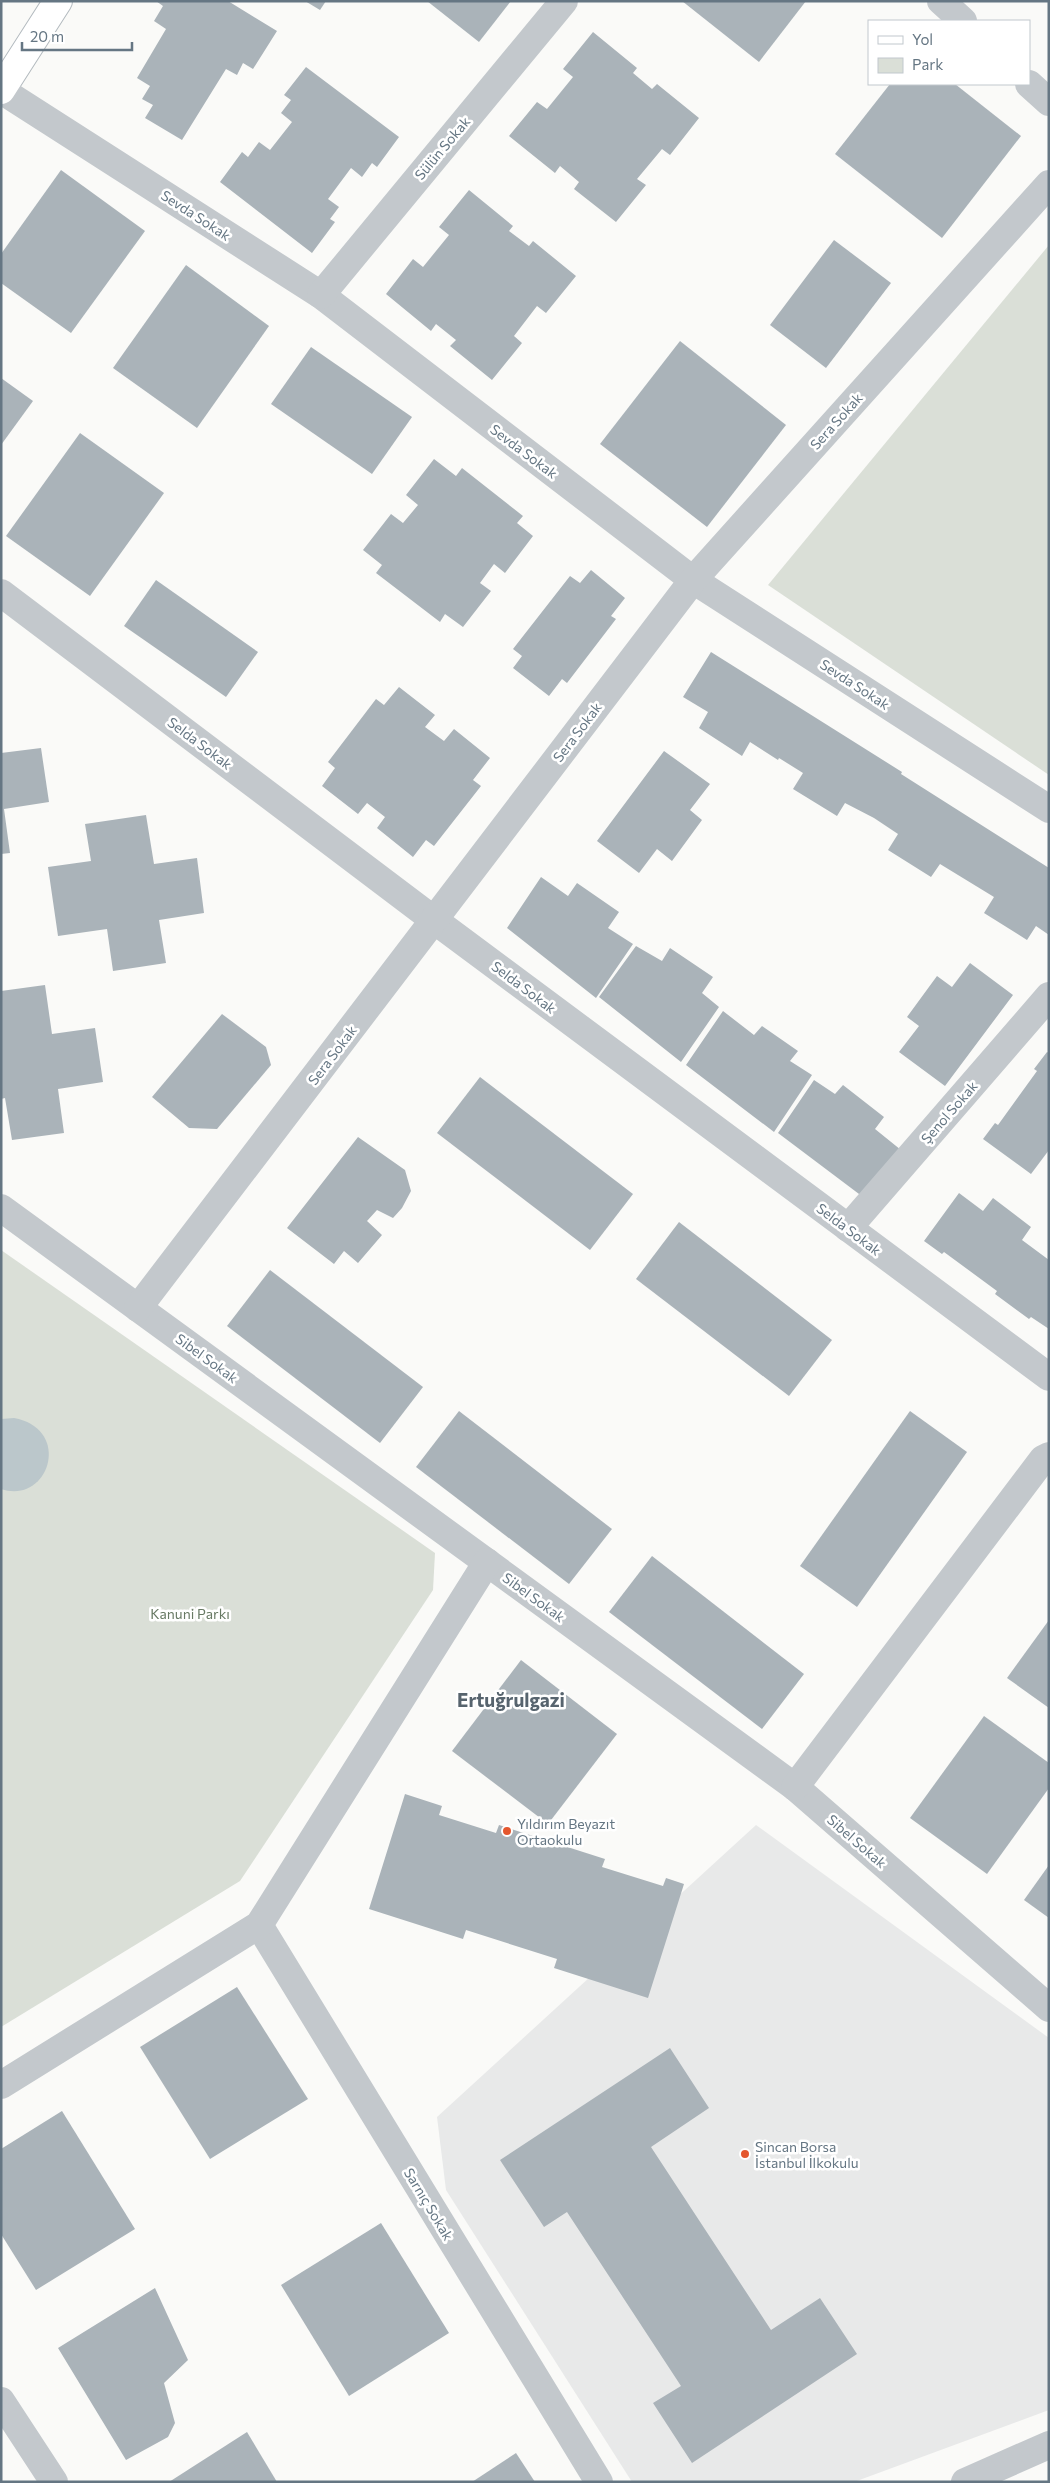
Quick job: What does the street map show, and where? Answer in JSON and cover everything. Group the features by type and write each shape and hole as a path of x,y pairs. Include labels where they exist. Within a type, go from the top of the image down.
{"main road":[{"path":"1,90 58,1"}],"street":[{"name":"Sülün Sokak","path":"321,295 564,1"},
{"path":"942,1 962,20"},
{"path":"1030,85 1049,102"},
{"name":"Sevda Sokak","path":"1,90 321,295 693,580 1049,809"},
{"name":"Sera Sokak","path":"138,1308 693,580 1049,184"},
{"name":"Selda Sokak","path":"1,593 434,920 1049,1377"},
{"name":"Şenol Sokak","path":"848,1228 1049,996"},
{"name":"Sibel Sokak","path":"1,1208 795,1787 1049,2008"},
{"path":"795,1787 1037,1467 1049,1456"},
{"path":"1,2085 259,1925 487,1562"},
{"name":"Sarnıç Sokak","path":"259,1925 599,2482"},
{"path":"1,2401 54,2482"},
{"path":"966,2482 1049,2445"}],"shaded area":[{"path":"14,1418 32,1425 44,1436 48,1450 48,1464 42,1476 32,1486 18,1491 1,1489 1,1419"},
{"name":"Sincan Borsa İstanbul İlkokulu","path":"756,1825 1049,2038 1049,2410 854,2482 632,2482 446,2190 437,2117"}],"green space":[{"path":"1049,245 1049,775 768,585"},
{"name":"Kanuni Parkı","path":"1,1250 435,1553 433,1590 240,1881 1,2027"}],"building":[{"path":"156,1 228,1 277,31 253,69 243,63 237,75 226,69 182,140 145,118 153,105 142,99 150,86 137,78 166,29 154,21 163,6"},
{"path":"305,1 326,1 320,10"},
{"path":"427,1 511,1 479,42"},
{"path":"682,1 806,1 759,62"},
{"path":"593,32 637,68 633,73 652,89 657,84 699,118 670,155 662,149 637,179 646,185 616,222 574,189 579,182 560,166 555,173 509,136 537,102 547,109 573,77 563,69"},
{"path":"306,67 399,137 377,167 372,163 362,177 351,168 328,199 339,207 330,219 335,222 312,253 220,182 242,152 248,157 259,142 270,150 292,122 281,113 291,100 284,95"},
{"path":"889,85 956,85 1021,136 942,238 835,154"},
{"path":"61,170 145,231 71,333 1,283 1,254"},
{"path":"469,190 513,226 509,231 529,246 533,241 576,276 546,313 537,306 514,336 522,343 492,380 450,346 456,340 436,324 431,331 386,294 413,259 423,267 449,235 439,227"},
{"path":"834,240 891,283 826,368 770,325"},
{"path":"186,265 269,326 197,428 113,368"},
{"path":"680,341 786,425 707,527 600,444"},
{"path":"311,347 412,417 372,474 271,404"},
{"path":"1,378 33,401 1,445"},
{"path":"80,433 164,493 90,596 6,536"},
{"path":"434,459 456,476 462,468 523,516 517,523 533,536 505,573 494,564 480,583 491,591 463,627 445,614 440,622 376,573 382,565 363,550 391,514 403,523 418,505 406,495"},
{"path":"591,570 625,598 611,616 616,619 567,683 562,679 549,696 513,668 522,656 513,649 570,576 580,583"},
{"path":"156,580 258,652 226,697 124,626"},
{"path":"711,652 902,772 901,774 1049,868 1049,935 1036,926 1027,940 984,913 994,897 940,864 931,877 888,850 898,834 874,818 845,803 837,816 793,789 803,773 750,742 742,756 699,728 708,712 683,697"},
{"path":"399,687 435,715 425,727 444,741 454,729 490,758 473,780 481,786 434,846 426,840 413,857 377,828 385,817 367,803 358,814 322,786 335,768 328,762 376,699 384,705"},
{"path":"41,748 49,802 4,809 10,853 1,854 1,753"},
{"path":"664,751 710,784 690,810 702,820 672,861 657,849 639,873 597,841"},
{"path":"146,815 154,864 197,858 204,913 159,920 166,963 113,971 107,929 58,936 48,867 91,861 85,824"},
{"path":"541,877 568,896 577,883 619,912 608,928 633,944 596,998 507,928"},
{"path":"636,946 662,961 670,948 713,977 702,993 719,1007 681,1062 599,997"},
{"path":"970,963 1013,995 945,1086 899,1052 919,1026 907,1017 937,976 952,987"},
{"path":"45,985 52,1034 95,1028 103,1082 58,1089 64,1133 12,1140 5,1098 1,1099 1,991"},
{"path":"723,1011 754,1035 762,1026 798,1051 790,1061 812,1075 774,1132 686,1065"},
{"path":"222,1014 266,1047 271,1065 217,1129 189,1128 152,1097"},
{"path":"1047,1052 1049,1053 1049,1150 1031,1174 983,1139 995,1123 998,1125 1037,1071 1034,1069"},
{"path":"480,1077 633,1194 590,1250 437,1133"},
{"path":"814,1080 835,1094 843,1085 884,1117 875,1129 901,1150 863,1197 778,1133"},
{"path":"358,1137 405,1170 411,1191 402,1208 393,1218 377,1210 367,1221 382,1235 358,1263 344,1251 334,1264 287,1228"},
{"path":"959,1193 983,1211 993,1198 1031,1227 1022,1240 1049,1260 1049,1329 1031,1317 1029,1319 995,1294 997,1291 944,1252 942,1254 924,1241"},
{"path":"679,1222 832,1340 789,1396 636,1279"},
{"path":"270,1270 423,1387 380,1443 227,1326"},
{"path":"459,1411 612,1529 569,1584 416,1467"},
{"path":"910,1411 967,1452 857,1607 800,1566"},
{"path":"652,1556 804,1674 762,1729 609,1612"},
{"path":"1049,1620 1049,1708 1007,1678"},
{"path":"521,1660 617,1734 548,1824 452,1751"},
{"path":"984,1716 1049,1763 1049,1788 987,1874 910,1818"},
{"path":"405,1794 442,1806 439,1815 496,1833 499,1825 605,1859 602,1867 663,1886 666,1878 684,1884 648,1998 554,1968 557,1959 466,1930 463,1939 369,1909"},
{"path":"1049,1865 1049,1918 1024,1900"},
{"path":"237,1987 308,2099 210,2159 140,2047"},
{"path":"670,2048 709,2108 651,2147 771,2330 820,2298 857,2354 692,2463 653,2403 681,2386 567,2212 544,2227 500,2160"},
{"path":"62,2111 135,2229 36,2290 1,2234 1,2149"},
{"path":"381,2223 449,2333 349,2396 281,2285"},
{"path":"155,2288 188,2360 164,2383 175,2423 168,2437 126,2460 58,2348"},
{"path":"247,2432 277,2482 169,2482"},
{"path":"516,2453 535,2482 472,2482"}],"place":[{"name":"Yıldırım Beyazıt Ortaokulu","path":"507,1831"},
{"name":"Sincan Borsa İstanbul İlkokulu","path":"745,2154"}],"district":[{"name":"Ertuğrulgazi","path":"511,1699"}]}
